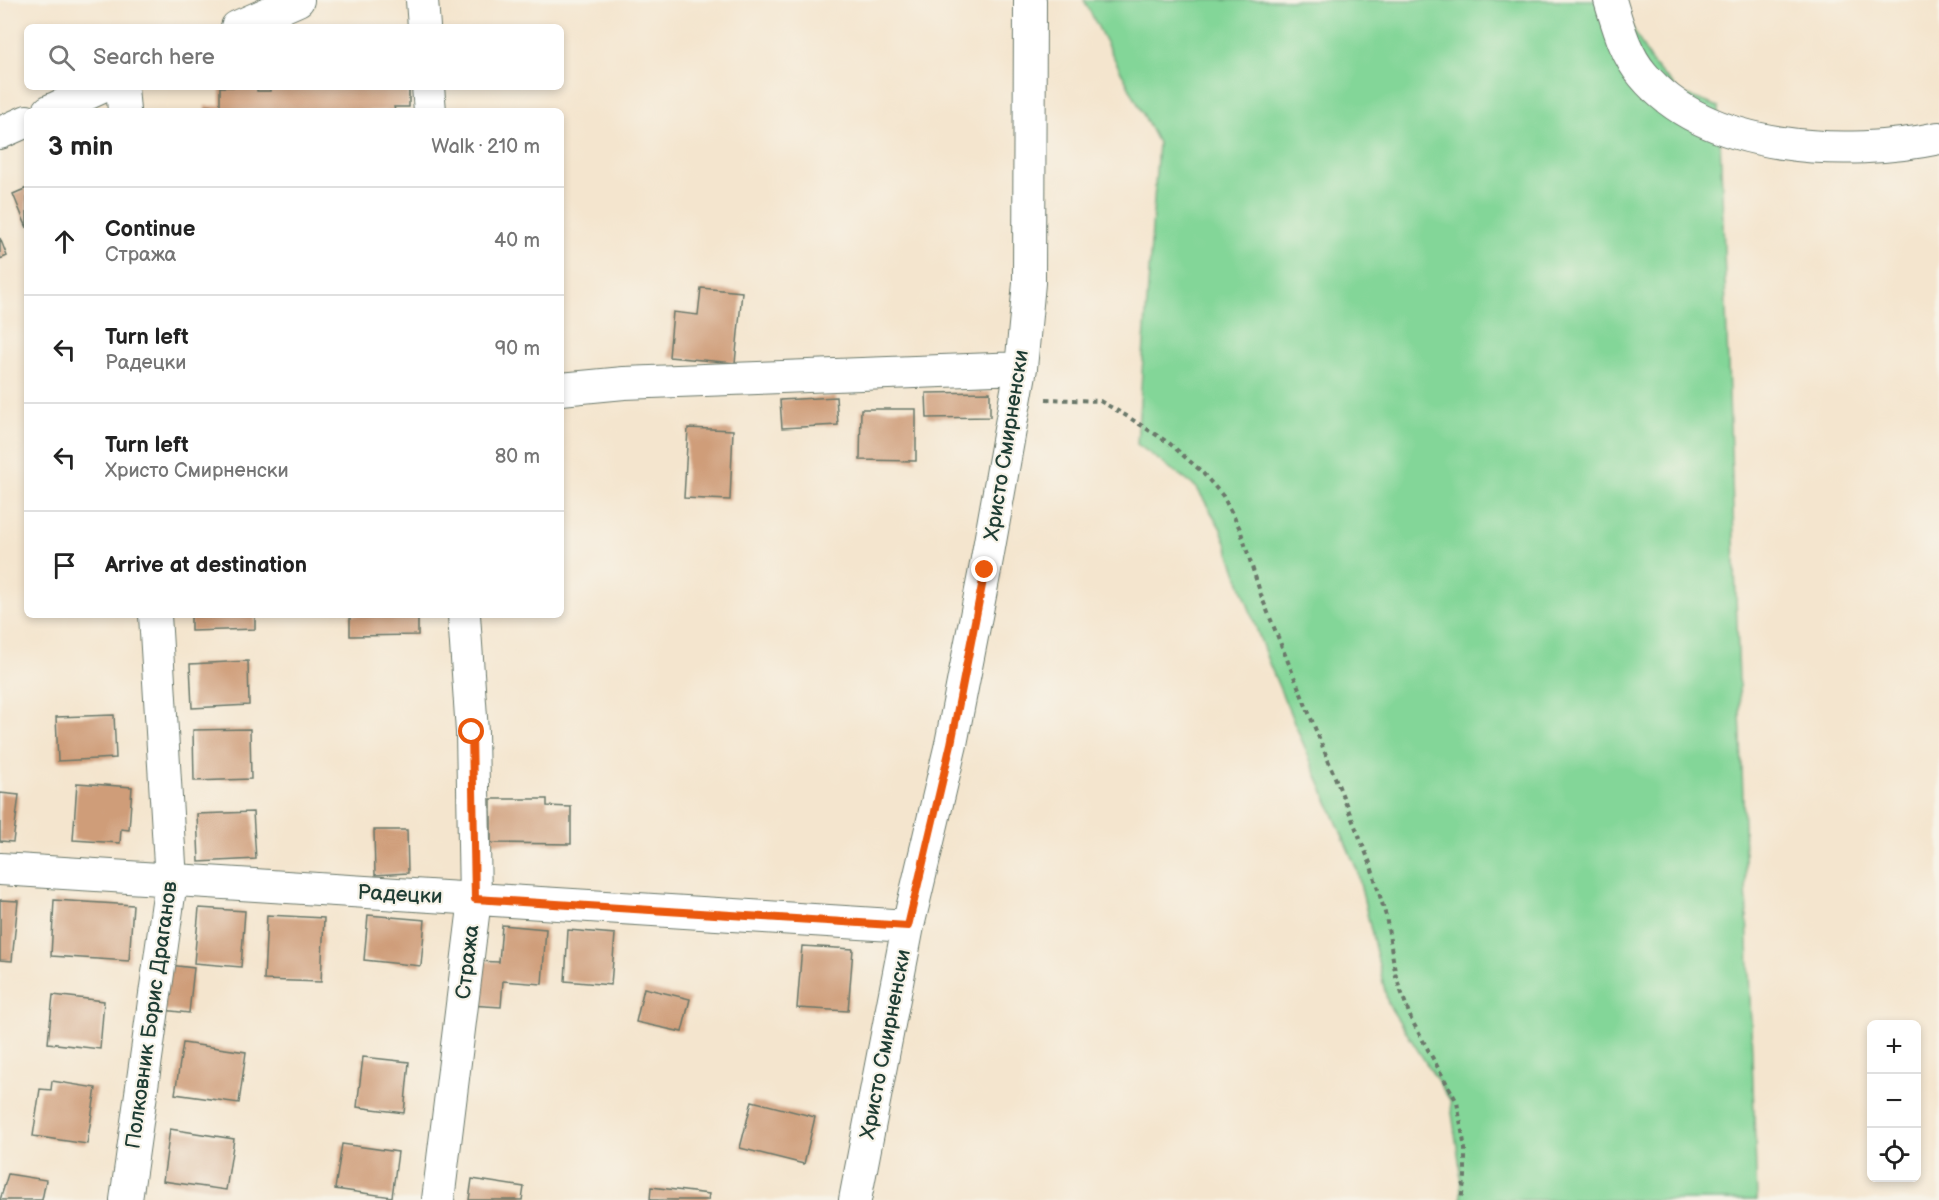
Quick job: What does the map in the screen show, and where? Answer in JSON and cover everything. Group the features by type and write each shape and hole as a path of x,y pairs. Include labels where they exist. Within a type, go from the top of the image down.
{"street":[{"path":"244,24 298,0"},
{"path":"422,0 424,24"},
{"name":"Христо Смирненски","path":"855,1200 908,926 953,733 1021,368 1029,283 1030,0"},
{"path":"1610,0 1622,40 1642,74 1669,101 1701,118 1738,133 1790,144 1843,148 1904,145 1939,138"},
{"path":"55,108 95,90"},
{"path":"122,90 124,108"},
{"path":"428,90 430,108"},
{"path":"0,133 24,122"},
{"path":"564,389 624,383 1021,368"},
{"name":"Полковник Борис Драганов","path":"126,1200 171,881 155,618"},
{"name":"Стража","path":"438,1200 475,899 472,732 464,618"},
{"name":"Радецки","path":"0,869 908,926"}],"path":[{"path":"1016,400 1075,398 1100,401 1169,443 1201,471 1223,496 1240,529 1262,598 1370,863 1386,916 1396,977 1411,1019 1457,1102 1465,1149 1465,1177 1461,1200"}],"green space":[{"path":"1084,0 1617,0 1652,63 1680,93 1719,107 1757,1200 1461,1200 1460,1167 1450,1100 1388,1004 1357,870 1268,661 1221,529 1197,488 1137,444 1158,143"}],"building":[{"path":"220,90 409,90 409,107 205,108 205,106 220,106"},
{"path":"24,189 24,221 13,194"},
{"path":"0,238 7,256 0,259"},
{"path":"701,288 742,292 735,363 669,357 673,312 698,315"},
{"path":"990,392 990,417 927,418 926,393"},
{"path":"836,397 838,425 782,428 780,400"},
{"path":"861,409 916,409 916,461 860,460"},
{"path":"688,428 733,430 730,500 684,498"},
{"path":"191,618 255,618 255,629 191,631"},
{"path":"350,618 418,618 418,635 350,636"},
{"path":"248,661 249,705 192,708 190,664"},
{"path":"114,715 116,758 58,761 56,717"},
{"path":"250,729 251,779 194,781 193,730"},
{"path":"77,783 132,787 129,830 121,829 120,843 73,840"},
{"path":"0,793 19,795 13,842 0,841"},
{"path":"491,799 547,799 547,806 571,807 571,844 491,843"},
{"path":"253,812 256,859 199,862 197,814"},
{"path":"374,830 407,830 408,873 375,875"},
{"path":"0,900 18,901 12,961 0,960"},
{"path":"54,900 133,905 129,961 51,956"},
{"path":"199,908 245,911 241,967 194,963"},
{"path":"267,915 324,918 321,982 264,980"},
{"path":"368,915 425,920 421,966 364,960"},
{"path":"502,925 546,929 542,984 503,981 501,1007 469,1005 472,961 499,962"},
{"path":"568,930 615,934 611,985 565,981"},
{"path":"802,946 853,949 848,1011 797,1008"},
{"path":"169,965 194,968 189,1013 163,1010"},
{"path":"644,988 690,999 682,1032 636,1022"},
{"path":"53,995 104,1001 100,1049 48,1043"},
{"path":"183,1043 246,1052 239,1103 175,1094"},
{"path":"363,1057 409,1062 404,1113 357,1107"},
{"path":"52,1081 96,1088 87,1144 33,1136 40,1089 51,1090"},
{"path":"752,1101 815,1117 804,1164 740,1148"},
{"path":"170,1129 234,1139 226,1190 163,1181"},
{"path":"342,1144 398,1152 392,1197 335,1189"},
{"path":"8,1174 46,1180 42,1200 0,1200"},
{"path":"472,1179 524,1187 522,1200 469,1200"},
{"path":"651,1187 709,1194 708,1200 650,1200"}],"route":[{"path":"472,732 475,899 908,926 951,744 985,570"}]}
